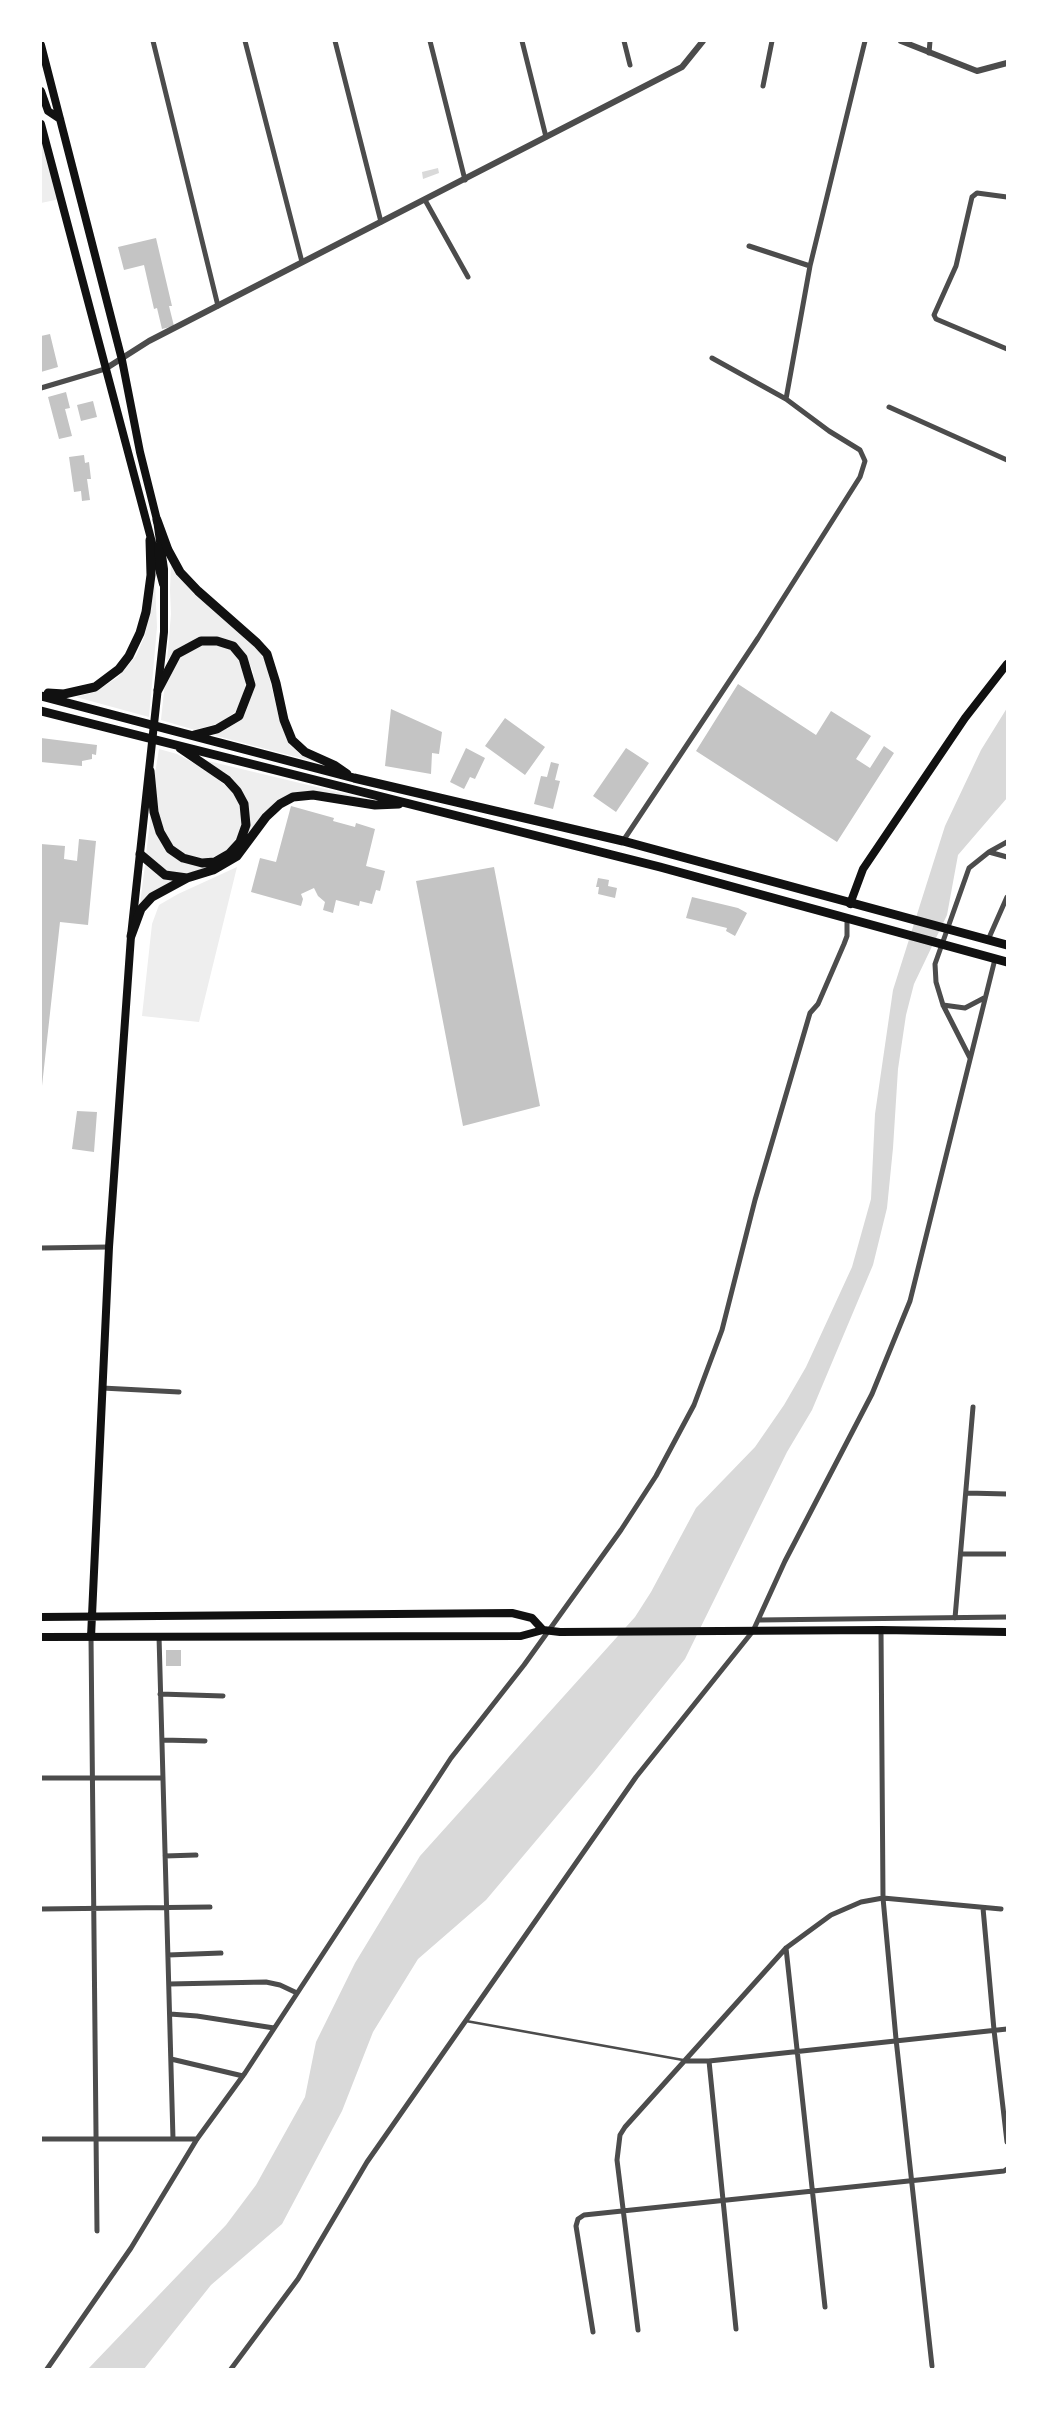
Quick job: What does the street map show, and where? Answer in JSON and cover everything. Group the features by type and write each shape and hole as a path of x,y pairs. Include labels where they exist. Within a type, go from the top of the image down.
{"highway":[{"path":"157,520 168,550 180,572 198,591 258,643 267,654 284,720 292,740 305,752 334,765 354,778"},
{"path":"41,694 64,694 95,687 119,669 130,656 140,633 146,612 151,575 150,540"},
{"path":"157,693 177,654 201,642 217,641 233,646 243,658 249,672 251,685 239,716 217,729 191,736"},
{"path":"41,694 191,736 354,778 623,842 1007,945"},
{"path":"41,710 660,867 868,926 1007,962"},
{"path":"150,769 156,819 160,832 170,849 183,858 202,863 215,862 229,854 240,842 246,825 244,804 237,791 211,768 174,744"},
{"path":"131,936 141,909 152,897 187,878 213,870 237,856 266,817 280,804 293,797 313,795 375,804 411,804"},
{"path":"140,854 165,875 187,878"}],"main road":[{"path":"41,45 122,360 140,452 157,520 164,570 164,632 131,936 109,1247 91,1636"},
{"path":"41,92 48,111 60,119"},
{"path":"41,124 163,586"},
{"path":"850,904 863,869 965,718 1007,664"},
{"path":"41,1617 512,1613 532,1618 546,1631"},
{"path":"41,1637 521,1636 546,1631 738,1630 1007,1632"}],"street":[{"path":"153,41 218,306"},
{"path":"246,41 302,262"},
{"path":"335,41 381,222"},
{"path":"430,41 465,180"},
{"path":"522,41 546,137"},
{"path":"624,41 630,65"},
{"path":"41,388 105,369 149,342 682,67 703,41"},
{"path":"763,86 772,41"},
{"path":"786,398 810,266 865,41"},
{"path":"901,41 977,70 1007,63"},
{"path":"929,53 930,41"},
{"path":"1007,197 977,194 972,197 956,266 934,315 936,319 1007,349"},
{"path":"425,200 468,277"},
{"path":"749,246 810,266"},
{"path":"623,842 758,638 860,477 865,460 860,450 830,431 786,398 712,358"},
{"path":"890,407 1007,460"},
{"path":"970,1058 943,1005 936,982 936,964 969,868 989,852 1007,842"},
{"path":"989,852 1006,857"},
{"path":"988,940 1007,897"},
{"path":"47,2369 131,2248 197,2139 243,2076 451,1758 546,1631 656,1476 694,1405 722,1330 754,1200 810,1013 818,1004 844,944 847,936 847,920"},
{"path":"231,2369 298,2279 367,2162 636,1777 753,1631 759,1620 785,1561 872,1394 910,1301 995,959"},
{"path":"943,1005 965,1008 984,998"},
{"path":"41,1248 109,1247"},
{"path":"102,1388 179,1392"},
{"path":"955,1618 962,1554 973,1407"},
{"path":"966,1493 1007,1494"},
{"path":"962,1554 1007,1554"},
{"path":"759,1620 1007,1617"},
{"path":"881,1630 883,1898 896,2039 932,2366"},
{"path":"91,1636 98,2231"},
{"path":"159,1636 173,2139"},
{"path":"160,1694 223,1696"},
{"path":"162,1740 204,1741"},
{"path":"41,1778 163,1778"},
{"path":"165,1856 196,1855"},
{"path":"638,2330 617,2160 620,2135 684,2060 786,1948 831,1915 861,1902 883,1898 1001,1909"},
{"path":"41,1909 210,1907"},
{"path":"983,1908 994,2030 1007,2142"},
{"path":"786,1948 825,2307"},
{"path":"168,1954 221,1953"},
{"path":"169,1984 266,1982 280,1985 297,1993"},
{"path":"170,2014 197,2016 274,2028"},
{"path":"684,2060 709,2061 896,2039 1007,2029"},
{"path":"171,2059 243,2076"},
{"path":"709,2061 736,2329"},
{"path":"41,2139 197,2139"},
{"path":"593,2332 576,2226 578,2219 584,2214 811,2192 1005,2170"}],"lane":[{"path":"466,2022 684,2060"}],"shaded area":[{"path":"41,125 60,199 41,203"},
{"path":"438,168 439,173 423,179 422,172"},
{"path":"171,565 194,594 254,645 265,660 280,722 291,746 301,755 323,764 213,735 241,719 245,714 255,687 253,671 245,654 198,639 174,651 167,661 171,614"},
{"path":"155,582 157,627 149,717 76,697 95,692 118,677 136,656 145,635"},
{"path":"202,645 215,645 230,649 239,661 246,682 242,700 235,712 220,723 195,730 161,720 165,682 180,657"},
{"path":"1007,708 1007,798 958,855 947,915 914,984 906,1015 898,1069 887,1208 873,1265 812,1410 787,1452 685,1659 594,1772 486,1900 418,1959 373,2032 342,2111 282,2224 211,2285 144,2369 88,2369 226,2225 256,2185 305,2097 316,2042 355,1963 420,1856 635,1617 651,1592 696,1508 755,1447 784,1405 806,1367 852,1267 871,1199 875,1114 893,990 945,826 981,750"},
{"path":"159,749 177,754 208,771 235,794 240,805 242,824 237,839 227,851 208,859 183,853 173,847 163,829 158,811 154,780"},
{"path":"204,760 367,799 313,791 290,794 245,841 250,824 247,801 240,788 226,774"},
{"path":"151,812 164,847 214,865 186,874 167,871 146,855"},
{"path":"145,865 164,879 176,880 140,904"},
{"path":"237,867 199,1022 142,1016 152,924 159,905 178,894"}],"building":[{"path":"156,238 172,306 169,306 174,326 162,329 157,308 154,309 144,265 124,270 118,247"},
{"path":"50,334 58,367 41,372 41,336"},
{"path":"66,392 70,408 65,409 72,436 59,439 48,397"},
{"path":"93,401 97,417 81,421 77,405"},
{"path":"84,455 85,463 89,462 91,479 87,479 90,500 82,501 81,491 74,492 69,457"},
{"path":"738,684 816,735 831,711 871,736 856,759 870,768 884,746 894,753 837,842 696,751"},
{"path":"391,709 442,732 439,754 432,753 431,774 385,766"},
{"path":"505,718 545,747 525,775 485,746"},
{"path":"41,738 97,745 96,755 92,754 92,759 82,761 82,766 41,762"},
{"path":"466,748 485,758 475,779 470,777 464,789 450,782"},
{"path":"626,748 649,763 616,812 593,796"},
{"path":"551,762 559,764 555,780 560,781 553,809 534,804 541,776 547,777"},
{"path":"291,806 334,818 333,821 355,827 356,823 375,829 366,866 385,871 380,891 376,890 372,904 360,901 359,906 336,900 333,913 323,910 325,902 318,896 314,888 301,894 303,899 301,906 251,892 260,858 276,862"},
{"path":"79,839 96,841 88,925 60,922 41,1095 41,844 65,846 64,859 77,861"},
{"path":"494,867 540,1106 463,1126 416,881"},
{"path":"598,878 609,880 608,886 617,888 615,898 598,894 599,887 596,887"},
{"path":"692,897 738,908 747,913 735,936 726,931 727,928 686,918"},
{"path":"77,1111 97,1112 94,1152 72,1149"},
{"path":"166,1650 181,1650 181,1666 166,1666"}]}
